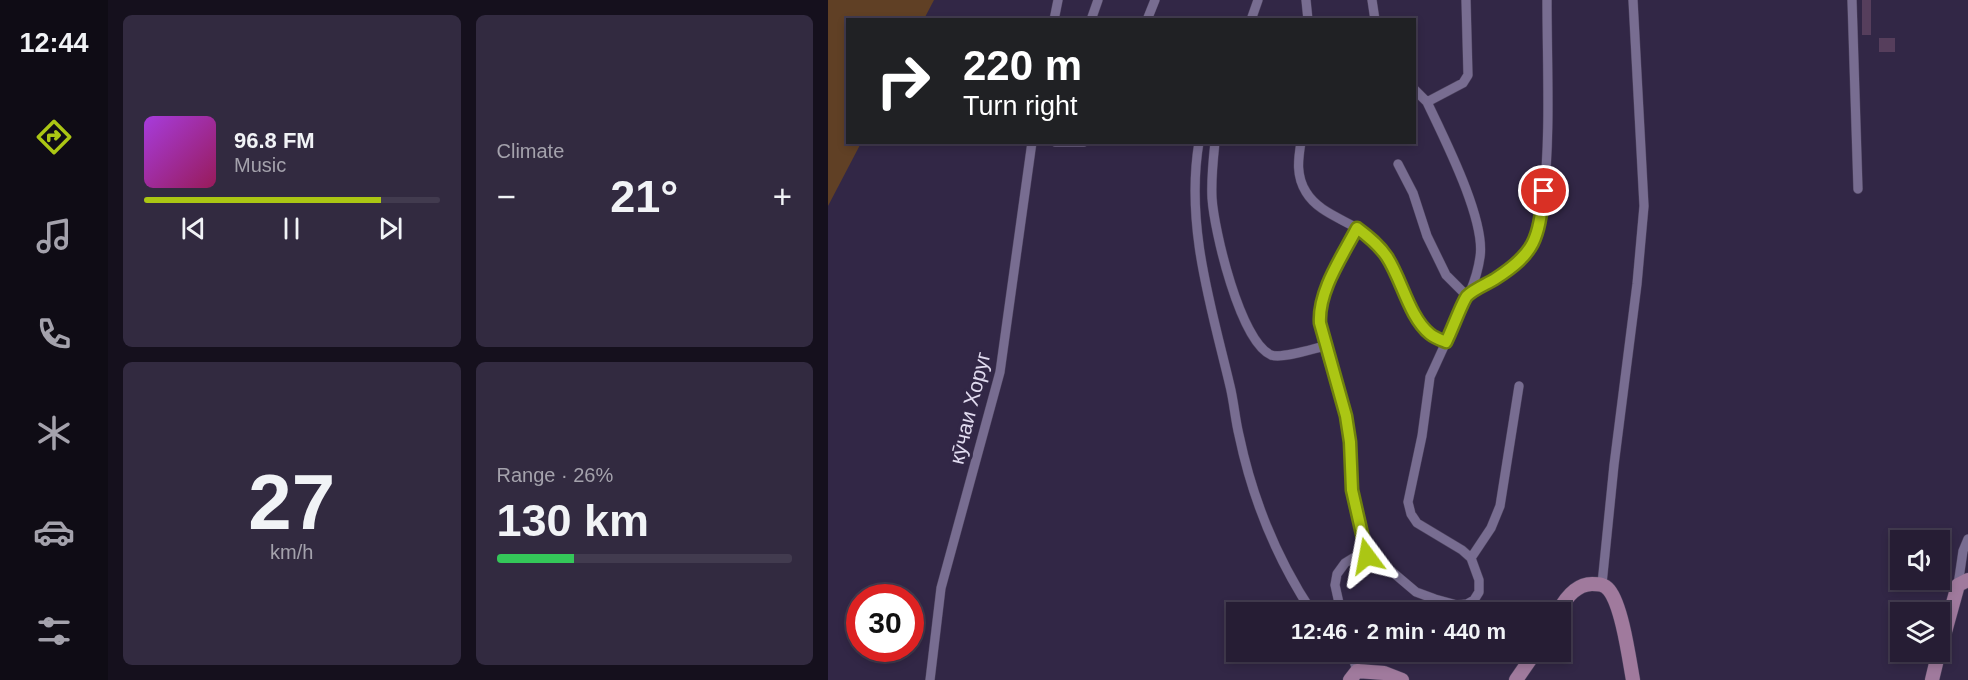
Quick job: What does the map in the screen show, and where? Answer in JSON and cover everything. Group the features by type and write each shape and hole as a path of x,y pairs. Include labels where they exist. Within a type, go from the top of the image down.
{"street":[{"path":"1054,18 1058,0"},
{"path":"1093,18 1098,0"},
{"path":"1148,18 1155,0"},
{"path":"1252,18 1258,0"},
{"path":"1306,0 1308,18"},
{"path":"1372,0 1375,18"},
{"path":"1427,102 1462,83 1468,75 1466,0"},
{"path":"1467,296 1525,257 1534,245 1539,228 1546,172 1547,0"},
{"path":"1602,584 1644,206 1633,0"},
{"path":"1852,0 1858,189"},
{"path":"1339,602 1335,585 1337,574 1345,563 1353,558 1367,556 1377,559 1416,592 1435,599 1457,605 1467,604 1474,600 1479,592 1479,580 1471,558 1462,550 1417,523 1411,514 1408,502 1422,436 1430,377 1478,270 1481,254 1475,216 1462,180 1427,102 1416,91"},
{"name":"кӯчаи Хоруг","path":"930,680 941,588 1000,372 1032,144"},
{"path":"1199,144 1195,172 1195,205 1199,248 1205,285 1231,389 1238,434 1266,524 1306,602"},
{"path":"1215,144 1212,176 1216,230 1230,283 1246,323 1262,348 1277,357 1325,346"},
{"path":"1301,144 1297,164 1305,191 1315,204 1357,228 1375,242 1386,257 1423,328 1432,336 1446,342"},
{"path":"1398,164 1413,193 1427,236 1442,268 1467,296"},
{"path":"1357,228 1322,297 1319,317 1347,422 1352,490 1367,556"},
{"path":"1471,558 1491,528 1500,506 1519,386"},
{"path":"1950,619 1963,582 1963,551 1968,539"},
{"path":"1563,602 1577,589 1588,584 1602,584 1609,590 1619,613 1633,680"},
{"path":"1516,680 1528,662"},
{"path":"1932,680 1936,662"},
{"path":"1354,671 1384,673 1402,680"}],"shaded area":[{"path":"828,0 934,0 925,18 846,18 846,144 860,144 828,206"}],"building":[{"path":"1862,0 1871,0 1871,35 1862,35"},
{"path":"1879,38 1895,38 1895,52 1879,52"}],"route":[{"path":"1367,556 1350,479 1350,442 1346,416 1320,323 1319,310 1322,297 1357,228 1375,242 1386,257 1423,328 1432,336 1446,342 1467,296 1511,268 1525,257 1534,245 1539,228 1544,191"}]}
